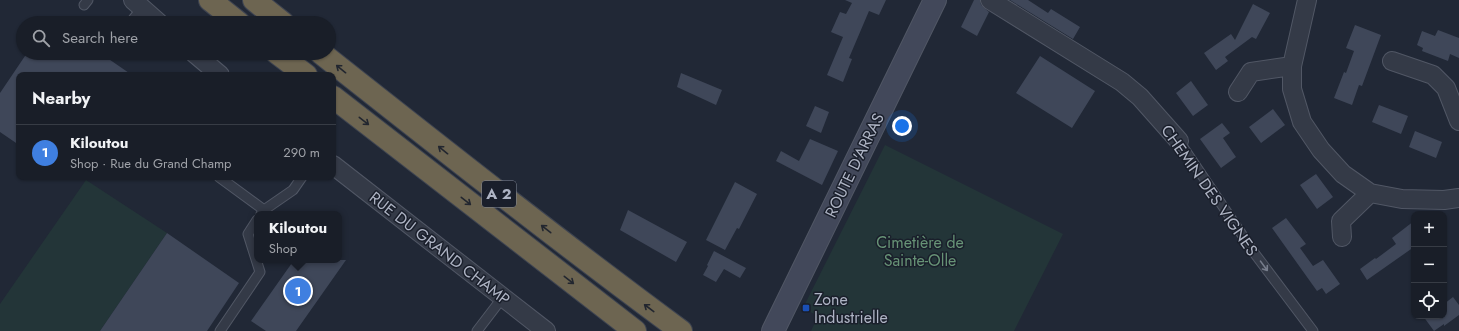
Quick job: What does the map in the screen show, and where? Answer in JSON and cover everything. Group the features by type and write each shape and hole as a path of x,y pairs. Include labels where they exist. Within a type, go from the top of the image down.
{"highway":[{"path":"210,0 230,16"},
{"path":"254,0 274,16"},
{"path":"287,60 302,72"},
{"name":"A 2","path":"330,60 465,167 592,265 681,331"},
{"name":"A 2","path":"336,99 635,331"}],"main road":[{"name":"ROUTE D'ARRAS","path":"773,331 935,0"}],"street":[{"name":"CHEMIN DES VIGNES","path":"990,0 1122,82 1140,97 1179,141"},
{"path":"1307,0 1292,66 1292,89 1302,122 1321,150 1343,174 1370,193 1402,199 1444,200 1459,198"},
{"path":"138,4 151,16"},
{"path":"202,60 216,72"},
{"path":"1392,61 1433,74 1446,88 1459,120"},
{"path":"1238,92 1251,72 1292,66"},
{"name":"RUE DU GRAND CHAMP","path":"336,167 546,331"},
{"path":"1342,238 1341,221 1370,193"}],"lane":[{"path":"133,16 138,4"},
{"name":"CHEMIN DES VIGNES","path":"1179,141 1255,254 1313,331"},
{"path":"223,180 261,211"},
{"path":"263,211 292,190 300,180"},
{"path":"254,225 248,234 254,253"},
{"path":"220,331 260,272 257,263"},
{"path":"478,331 503,297"}],"green space":[{"name":"Cimetière de Sainte-Olle","path":"885,145 1063,234 1014,331 811,331 818,316 803,308"},
{"path":"86,180 167,233 100,331 0,331 0,304"}],"building":[{"path":"845,0 886,0 879,15 869,11 849,58 852,59 843,82 827,75 843,37 831,32 840,12 846,14 852,3"},
{"path":"974,0 980,0 981,5 989,12 977,36 961,27"},
{"path":"1010,0 1028,0 1048,13 1051,9 1080,27 1073,39"},
{"path":"1253,4 1270,13 1256,39 1252,37 1225,57 1228,61 1216,70 1204,53 1231,34 1235,40"},
{"path":"1355,25 1381,35 1362,86 1359,85 1352,105 1334,98 1344,72 1346,73 1354,51 1346,48"},
{"path":"1438,30 1459,38 1459,58 1450,54 1448,61 1422,51 1423,48 1417,45 1422,31 1435,36"},
{"path":"1040,56 1095,91 1072,128 1016,93"},
{"path":"22,60 110,60 128,72 16,72 16,143 0,132 0,93"},
{"path":"681,73 722,90 716,105 677,87"},
{"path":"1191,81 1208,105 1193,116 1176,93"},
{"path":"1379,105 1408,116 1401,134 1372,122"},
{"path":"815,106 829,112 821,133 806,126"},
{"path":"1273,109 1285,125 1261,143 1249,127"},
{"path":"1222,123 1230,133 1223,138 1236,157 1221,168 1200,139"},
{"path":"1415,131 1442,142 1436,158 1409,147"},
{"path":"810,139 838,151 822,185 776,161 781,151 799,161"},
{"path":"1316,174 1333,197 1317,209 1300,185"},
{"path":"735,182 757,194 739,229 737,228 725,250 706,240"},
{"path":"628,210 687,242 676,262 620,230"},
{"path":"1286,218 1306,244 1300,248 1313,266 1323,260 1340,284 1326,294 1322,288 1317,291 1272,228"},
{"path":"1411,223 1411,249 1367,280 1360,269 1396,244 1392,238"},
{"path":"167,233 239,283 207,331 100,331"},
{"path":"714,251 746,268 740,278 724,269 716,282 703,275"},
{"path":"342,260 346,260 296,331 266,331 251,321 292,263 342,263"},
{"path":"1453,297 1459,305 1459,315 1434,331 1425,319 1447,319 1447,302"}],"place":[{"name":"Kiloutou","path":"298,291"},
{"name":"Zone Industrielle","path":"806,308"}]}
